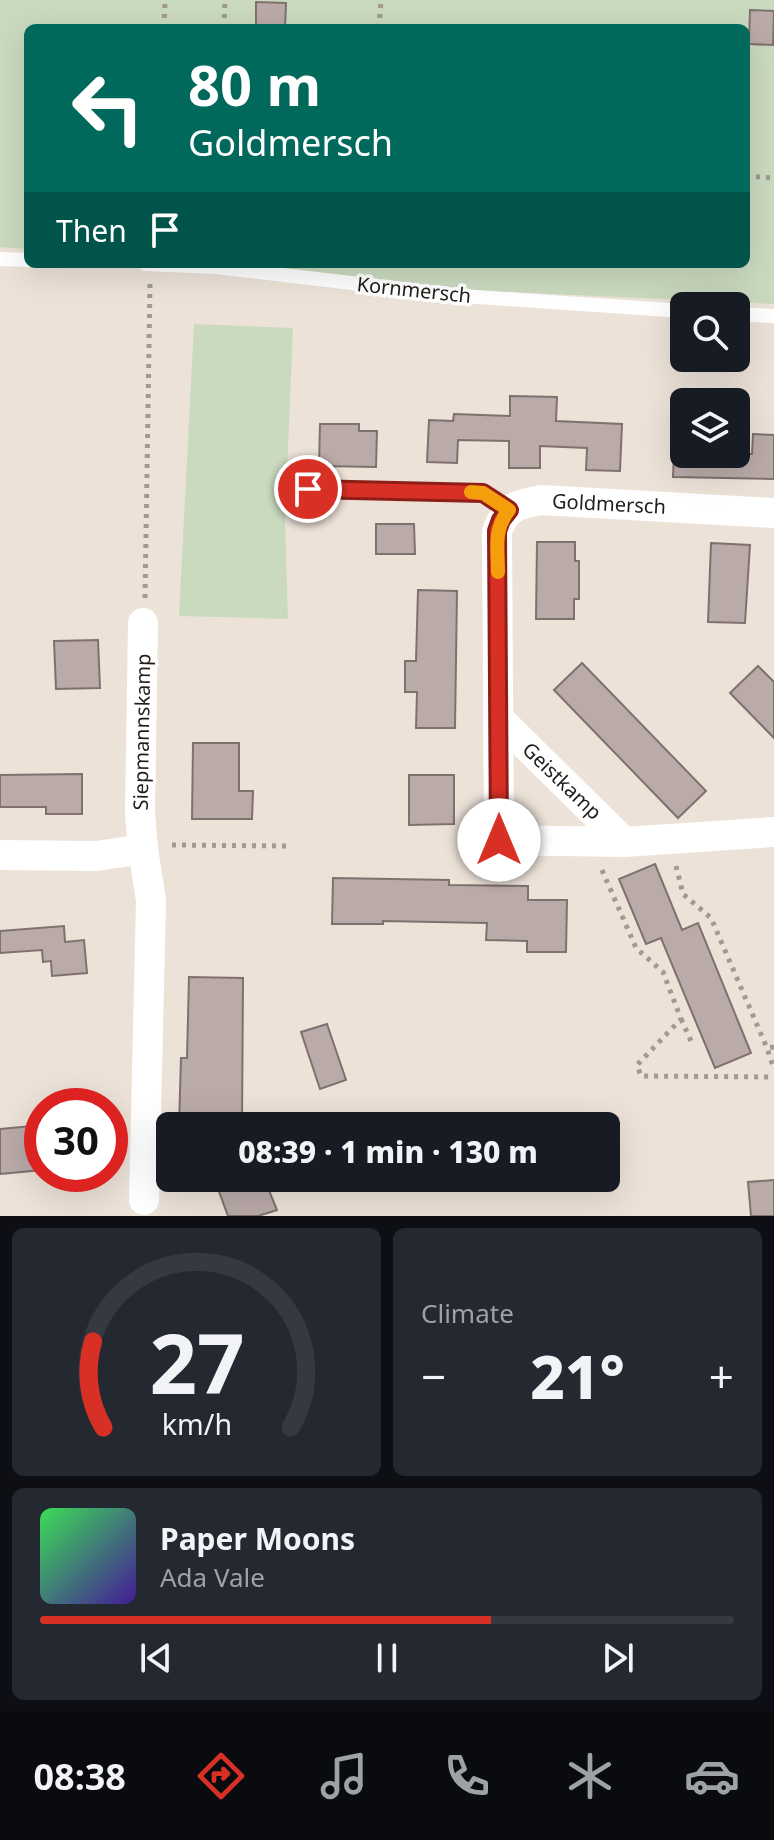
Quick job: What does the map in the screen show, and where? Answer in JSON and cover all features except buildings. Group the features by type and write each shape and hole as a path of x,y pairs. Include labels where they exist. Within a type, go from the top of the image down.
{"street":[{"name":"Goldmersch","path":"509,510 520,504 541,500 774,513"},
{"name":"Geistkamp","path":"509,510 497,531 499,840 624,842 774,832"},
{"name":"Siepmannskamp","path":"143,623 140,813 151,900 144,1200"},
{"name":"Geistkamp","path":"500,720 624,842"},
{"path":"0,855 97,856 143,849"}],"lane":[{"path":"0,259 24,260"},
{"name":"Kornmersch","path":"224,268 462,296 670,310"},
{"path":"750,315 774,316"},
{"path":"308,489 483,493 509,510"}],"path":[{"path":"164,24 165,0"},
{"path":"224,24 225,0"},
{"path":"379,24 381,0"},
{"path":"750,176 774,178"},
{"path":"143,623 149,287 153,268"},
{"path":"670,840 683,894 711,918 771,1048 774,1069"},
{"path":"590,842 636,948 663,972 691,1041"},
{"path":"181,844 288,846"},
{"path":"681,1019 637,1065 641,1076 774,1077"}],"green space":[{"path":"0,0 774,0 774,304 750,303 750,292 670,292 670,299 462,290 256,268 750,268 750,24 24,24 24,249 0,247"},
{"path":"194,324 293,328 285,520 288,619 179,616"}],"slow traffic":[{"path":"471,492 483,493 509,510 497,531 498,572"}],"route":[{"path":"308,489 483,493 509,510 497,531 499,840"}]}
